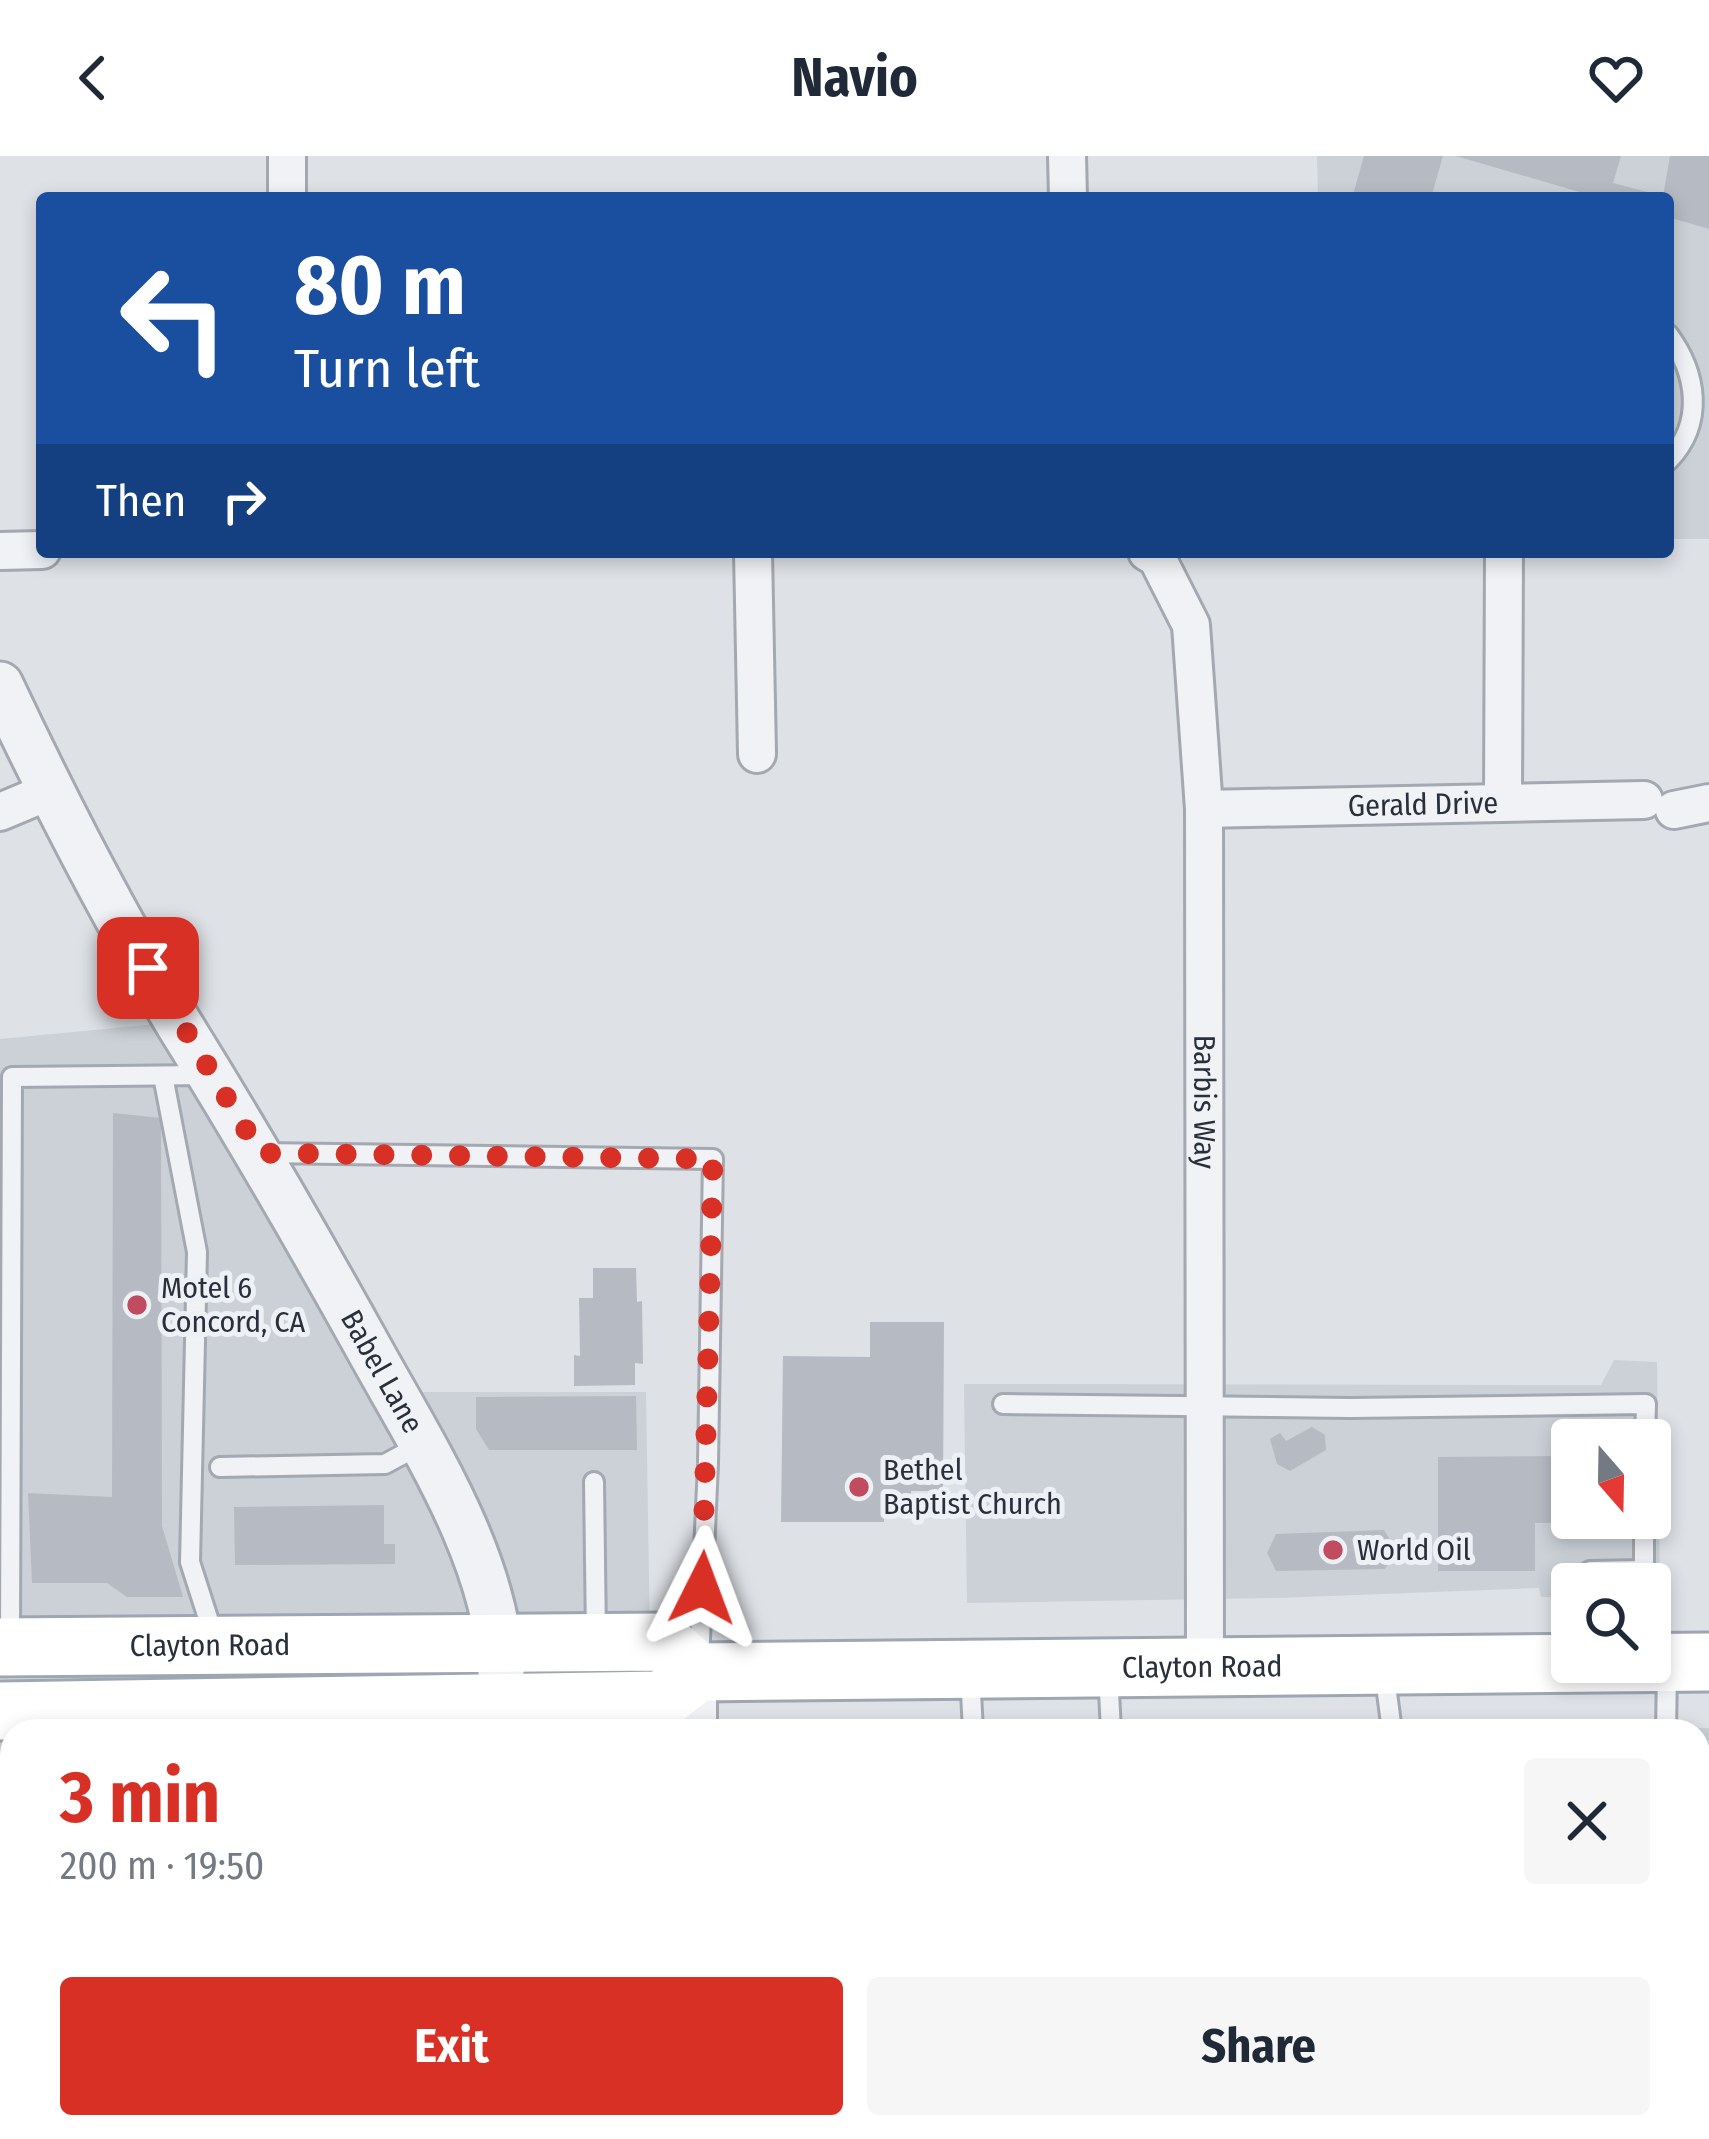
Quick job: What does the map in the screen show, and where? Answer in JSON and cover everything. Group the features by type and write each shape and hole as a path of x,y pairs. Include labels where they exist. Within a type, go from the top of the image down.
{"main road":[{"name":"Clayton Road","path":"5,1647 664,1642 698,1672"},
{"name":"Clayton Road","path":"0,1711 192,1719 389,1717 502,1701 662,1700 698,1672 1551,1663"}],"street":[{"path":"286,156 287,192"},
{"path":"1067,156 1068,192"},
{"path":"0,551 36,550"},
{"path":"753,558 757,754"},
{"name":"Barbis Way","path":"1157,558 1191,625 1204,809 1205,1666"},
{"path":"1503,802 1504,558"},
{"name":"Babel Lane","path":"0,685 50,790 178,1022 260,1153 422,1444 484,1575 500,1643 502,1701"},
{"path":"0,812 50,790"},
{"name":"Gerald Drive","path":"1204,809 1503,802 1676,804"},
{"path":"698,1672 698,1719"}],"lane":[{"path":"1674,342 1686,359 1694,399 1685,436 1674,452"},
{"path":"5,1647 11,1077 214,1075"},
{"path":"164,1076 197,1252 190,1562 216,1646"},
{"path":"260,1153 713,1159 708,1463 698,1672"},
{"path":"1003,1404 1646,1404 1646,1419"},
{"path":"220,1466 386,1464 422,1444"},
{"path":"594,1482 596,1642"},
{"path":"1670,1719 1688,1662"},
{"path":"1384,1665 1391,1719"},
{"path":"1108,1667 1111,1719"},
{"path":"970,1668 972,1719"}],"shaded area":[{"path":"1317,156 1709,156 1709,539 1674,539 1674,192 1318,192"},
{"path":"178,1022 393,1392 646,1392 650,1642 0,1647 0,1039"},
{"path":"1614,1360 1657,1362 1658,1419 1551,1419 1551,1539 1659,1539 1660,1563 1551,1563 1551,1597 1541,1597 1539,1588 967,1603 964,1384 1601,1385"},
{"path":"502,1701 559,1719 0,1719 0,1711"}],"building":[{"path":"1364,156 1443,156 1433,192 1354,192"},
{"path":"1456,156 1621,156 1613,183 1648,192 1579,192"},
{"path":"1670,156 1709,156 1709,229 1674,219 1674,192 1664,192"},
{"name":"Motel 6 Concord, CA","path":"113,1113 161,1118 162,1526 183,1597 127,1597 107,1583 32,1583 28,1493 112,1497"},
{"path":"593,1268 636,1268 643,1364 635,1363 635,1385 574,1386 574,1355 580,1356 579,1298 593,1298"},
{"path":"870,1322 944,1322 943,1491 911,1491 911,1510 884,1511 884,1522 781,1522 783,1356 870,1357"},
{"path":"636,1396 637,1450 489,1450 476,1429 476,1397"},
{"path":"1312,1427 1325,1435 1326,1450 1290,1471 1277,1464 1270,1439 1280,1433 1286,1441"},
{"path":"1551,1456 1551,1523 1535,1523 1535,1571 1438,1571 1438,1457"},
{"path":"384,1505 384,1544 395,1544 395,1564 235,1565 234,1507"},
{"path":"1384,1530 1397,1551 1385,1569 1276,1571 1267,1553 1276,1534"}],"place":[{"name":"Motel 6 Concord, CA","path":"137,1305"},
{"name":"Bethel Baptist Church","path":"859,1487"},
{"name":"World Oil","path":"1333,1550"}],"route":[{"path":"148,968 260,1153 713,1159 702,1588"}]}
